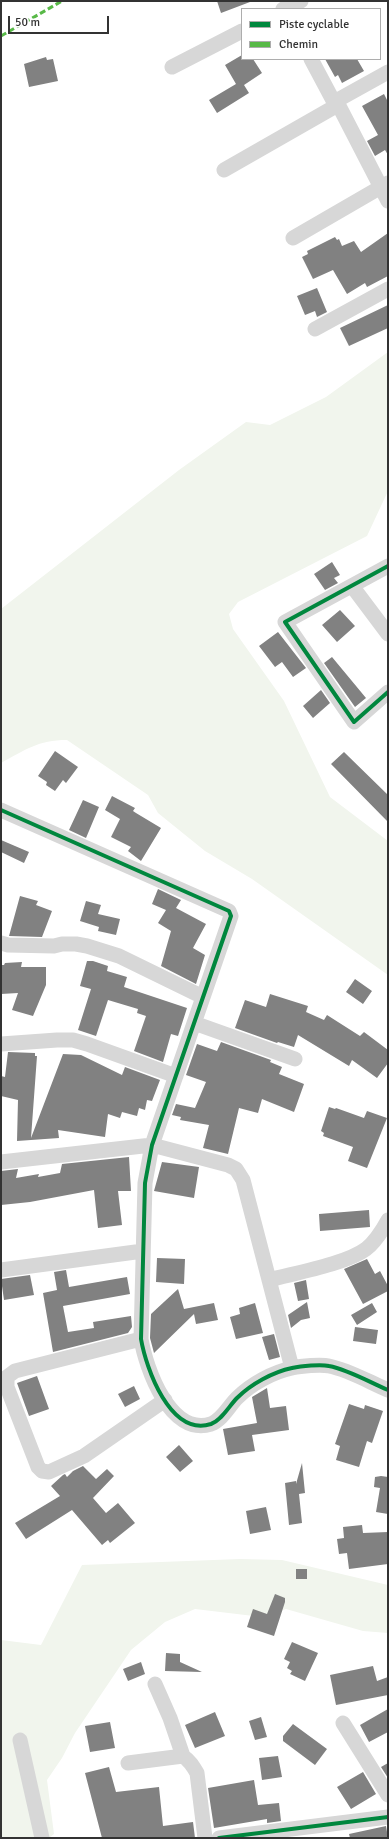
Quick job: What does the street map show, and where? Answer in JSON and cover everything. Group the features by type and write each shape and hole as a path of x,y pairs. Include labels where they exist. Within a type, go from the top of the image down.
{"street":[{"path":"286,8 301,1"},
{"path":"172,67 241,32"},
{"path":"312,60 336,105 384,185 388,201"},
{"path":"224,170 336,105 388,72"},
{"path":"336,105 388,79"},
{"path":"293,238 384,185"},
{"path":"315,329 388,289"},
{"path":"388,566 285,622 354,722 388,692"},
{"path":"352,586 388,634"},
{"path":"1,810 229,911 231,916 152,1145 145,1183 141,1339 144,1355 156,1385 170,1410 188,1422 199,1425 211,1424 219,1419 238,1397 256,1383 274,1374 292,1368 328,1365 388,1390"},
{"path":"1,943 8,945 54,946 62,944 76,944 87,946 119,956 203,997"},
{"path":"194,1023 295,1059"},
{"path":"1,1044 73,1040 176,1076"},
{"path":"1,1162 152,1145 228,1165 240,1172 292,1368"},
{"path":"269,1280 349,1258 366,1249 377,1238 388,1220"},
{"path":"1,1270 143,1251"},
{"path":"141,1339 15,1371 7,1377 7,1387 38,1467 42,1471 50,1472 84,1456 165,1400"},
{"path":"155,1684 170,1718 183,1756 193,1765 197,1773 205,1838"},
{"path":"343,1723 388,1795"},
{"path":"20,1740 42,1838"},
{"path":"128,1763 183,1756"},
{"path":"219,1838 388,1817"}],"shaded area":[{"path":"388,352 388,491 367,536 238,602 229,614 233,629 284,701 330,797 388,841 388,975 252,879 205,851 158,813 148,795 67,740 57,740 40,744 1,763 1,609 179,470 246,422 270,425 326,397"},
{"path":"240,1559 282,1560 388,1585 388,1633 363,1631 286,1609 262,1617 195,1609 165,1622 131,1650 75,1733 62,1758 47,1780 54,1834 49,1838 1,1838 1,1640 41,1645 82,1565"}],"building":[{"path":"217,1 250,1 250,2 221,13"},
{"path":"241,56 241,60 254,60 262,73 244,85 249,93 217,113 209,100 236,84 225,65"},
{"path":"46,57 47,60 53,59 58,81 29,87 24,64"},
{"path":"326,60 358,60 364,71 342,83 338,75 335,77"},
{"path":"384,94 388,102 388,155 385,150 375,156 367,141 378,135 362,106"},
{"path":"388,233 388,276 367,287 365,283 347,294 333,270 313,279 302,257 308,254 307,251 335,237 337,240 339,239 342,246 354,241 361,252"},
{"path":"317,288 327,312 317,317 315,311 305,315 297,296"},
{"path":"388,305 388,328 349,346 340,328"},
{"path":"332,562 340,575 334,578 338,583 325,590 314,574"},
{"path":"340,610 355,626 337,642 322,625"},
{"path":"278,632 306,668 293,677 282,662 275,667 259,646"},
{"path":"332,657 366,698 355,707 324,663"},
{"path":"321,690 330,703 313,718 303,706"},
{"path":"55,751 78,767 66,783 63,780 55,791 46,785 47,782 38,776"},
{"path":"344,752 388,795 388,822 331,764"},
{"path":"112,796 135,808 133,811 161,828 141,861 128,851 131,847 111,837 120,819 105,810"},
{"path":"83,800 99,807 86,838 69,830"},
{"path":"1,840 29,852 24,863 1,852"},
{"path":"158,889 181,900 176,908 206,924 193,948 205,955 196,984 161,966 171,931 158,923 166,910 152,904"},
{"path":"20,896 38,901 36,905 52,911 42,937 9,936"},
{"path":"86,901 101,905 98,914 120,919 116,935 98,931 99,927 80,921"},
{"path":"87,961 93,961 108,966 107,971 127,977 124,987 187,1008 178,1036 171,1034 163,1062 134,1051 146,1016 137,1013 138,1009 108,1000 96,1036 78,1030 91,989 80,986"},
{"path":"22,962 21,967 46,967 46,985 33,1016 12,1010 18,993 1,994 1,965 4,965 5,963"},
{"path":"355,979 372,991 363,1004 346,992"},
{"path":"270,994 308,1006 306,1012 324,1020 327,1015 360,1036 364,1032 388,1050 388,1063 377,1078 352,1060 349,1066 298,1035 294,1047 278,1042 277,1043 235,1028 245,1000 266,1007"},
{"path":"221,1042 271,1060 270,1062 282,1067 279,1074 304,1084 294,1112 262,1099 258,1113 239,1108 228,1154 203,1148 209,1125 180,1120 181,1117 172,1115 176,1104 195,1108 206,1082 186,1075 197,1044 217,1051"},
{"path":"8,1052 35,1053 35,1056 37,1056 31,1138 63,1054 81,1055 122,1075 125,1067 160,1080 152,1101 147,1100 145,1110 139,1108 137,1116 122,1112 120,1118 108,1114 105,1137 58,1130 59,1138 17,1141 18,1100 1,1096 1,1076 5,1077"},
{"path":"329,1107 364,1118 367,1111 387,1118 367,1168 348,1161 353,1147 323,1136 324,1133 321,1131"},
{"path":"129,1157 131,1191 118,1191 122,1225 98,1228 94,1190 30,1202 1,1205 1,1171 18,1169 16,1178 39,1174 38,1177 60,1173 62,1164"},
{"path":"162,1162 199,1167 194,1198 154,1191"},
{"path":"369,1210 370,1227 320,1231 319,1214"},
{"path":"157,1258 185,1259 184,1284 156,1282"},
{"path":"367,1259 375,1274 380,1271 388,1286 388,1291 363,1304 344,1269"},
{"path":"66,1270 69,1287 127,1277 130,1294 63,1306 68,1332 94,1328 93,1322 131,1316 132,1327 128,1333 53,1352 43,1293 57,1290 54,1272"},
{"path":"30,1275 34,1295 4,1300 1,1279"},
{"path":"306,1280 309,1299 298,1301 294,1283"},
{"path":"178,1289 184,1309 214,1303 218,1320 196,1324 194,1314 154,1353 150,1338 151,1314"},
{"path":"307,1302 310,1318 301,1320 291,1328 288,1315"},
{"path":"255,1303 263,1333 236,1339 230,1317 240,1314 239,1308"},
{"path":"372,1303 377,1312 357,1325 351,1315"},
{"path":"355,1327 378,1330 376,1344 353,1341"},
{"path":"274,1334 280,1357 269,1360 262,1337"},
{"path":"37,1376 49,1409 29,1416 17,1383"},
{"path":"134,1386 140,1399 125,1407 118,1394"},
{"path":"267,1388 270,1408 286,1406 289,1430 252,1435 255,1451 228,1455 223,1429 257,1423 252,1397"},
{"path":"349,1404 364,1409 365,1405 383,1411 372,1443 367,1441 359,1467 336,1460 340,1446 335,1444"},
{"path":"179,1445 193,1461 180,1472 166,1457"},
{"path":"302,1463 305,1493 299,1494 302,1523 289,1525 285,1483 296,1481 296,1484"},
{"path":"83,1466 96,1479 107,1469 114,1476 93,1498 106,1513 118,1503 135,1523 110,1543 108,1540 102,1545 72,1510 26,1539 15,1523 60,1496 51,1486 63,1475 65,1474 67,1477 73,1471"},
{"path":"375,1477 388,1477 388,1514 376,1512 380,1488 374,1487"},
{"path":"266,1507 271,1530 250,1534 246,1511"},
{"path":"362,1525 363,1533 388,1532 388,1564 349,1569 347,1553 339,1554 337,1539 344,1538 343,1527"},
{"path":"296,1569 307,1569 307,1579 296,1579"},
{"path":"275,1594 285,1598 285,1602 274,1636 247,1627 253,1609 267,1614"},
{"path":"292,1642 318,1653 305,1681 290,1674 292,1671 287,1668 290,1662 284,1659"},
{"path":"166,1653 180,1654 180,1662 202,1672 165,1671"},
{"path":"141,1662 145,1674 128,1681 123,1669"},
{"path":"373,1666 377,1681 388,1677 388,1695 336,1705 330,1675"},
{"path":"388,1709 388,1732 369,1742 360,1725"},
{"path":"215,1712 225,1736 195,1748 185,1725"},
{"path":"261,1717 267,1737 255,1740 249,1721"},
{"path":"110,1722 115,1748 90,1752 85,1726"},
{"path":"293,1724 327,1749 315,1765 283,1741 283,1736"},
{"path":"278,1756 282,1777 262,1780 259,1758"},
{"path":"388,1763 388,1778 381,1767"},
{"path":"109,1767 116,1792 159,1787 163,1826 193,1822 195,1838 102,1838 85,1773"},
{"path":"363,1772 376,1794 351,1809 337,1787"},
{"path":"254,1780 258,1805 279,1803 281,1821 267,1823 267,1819 214,1828 208,1788"},
{"path":"386,1826 388,1838 350,1838 349,1834"}],"marked path":[{"path":"1,36 62,1"}],"cycle path":[{"path":"388,566 285,622 354,722 388,692"},
{"path":"1,810 229,911 231,916 152,1145 145,1183 141,1339 148,1366 162,1397 172,1410 183,1420 196,1425 211,1424 215,1422 237,1398 256,1383 277,1372 296,1367 325,1365 351,1373 388,1390"},
{"path":"219,1838 388,1817"}]}
